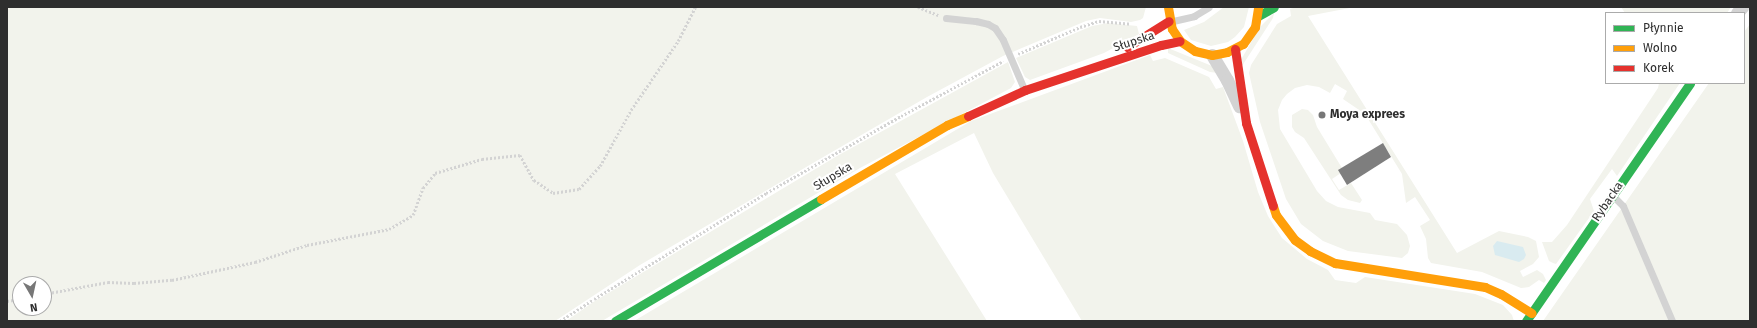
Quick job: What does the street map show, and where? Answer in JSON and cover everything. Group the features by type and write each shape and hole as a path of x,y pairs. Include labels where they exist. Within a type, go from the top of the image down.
{"main road":[{"path":"1168,7 1169,21 1175,36 1195,51 1212,55 1236,49 1250,36 1258,12 1274,7"},
{"name":"Słupska","path":"1072,74 1123,49 1169,21"},
{"name":"Słupska","path":"615,321 907,147 968,115 1025,90 1161,45 1180,41"},
{"path":"1236,49 1246,123 1270,200 1276,215 1290,234 1310,251 1328,260 1343,265 1485,287 1501,294 1529,317"},
{"name":"Rybacka","path":"1529,317 1689,84"}],"street":[{"path":"1212,55 1227,80 1246,123"}],"lane":[{"path":"1169,21 1194,16 1209,7"},
{"path":"946,18 976,21 995,28 1003,40 1025,90"},
{"path":"1613,195 1624,206 1672,321"}],"path":[{"path":"52,292 108,282 134,284 172,280 255,262 307,245 388,229 413,215 423,188 436,173 482,159 520,155 534,180 553,193 579,189 600,166 631,110 678,41 696,7"},
{"path":"918,7 946,18"},
{"path":"560,321 808,169 1011,57 1080,27 1100,21 1133,25"}],"shaded area":[{"path":"7,7 1146,7 1143,18 1140,20 1131,22 1100,18 1086,21 1003,56 927,97 640,265 555,321 7,321"},
{"path":"1224,7 1249,7 1244,27 1235,37 1228,42 1211,46 1191,40 1184,30 1204,22"},
{"path":"1296,7 1355,7 1308,16 1457,253 1499,231 1528,237 1536,241 1539,257 1533,264 1520,271 1523,277 1537,270 1543,274 1546,280 1544,283 1539,280 1529,287 1521,288 1482,272 1431,263 1428,258 1426,239 1420,226 1430,220 1415,197 1406,203 1402,174 1365,114 1343,99 1347,91 1335,84 1330,93 1319,87 1307,85 1295,88 1287,94 1282,100 1278,110 1280,129 1317,191 1326,201 1338,207 1370,213 1375,220 1397,224 1407,235 1410,246 1408,253 1402,258 1348,251 1323,241 1301,224 1286,199 1260,122 1249,73 1251,65 1277,24 1291,16 1290,9"},
{"path":"1621,7 1731,7 1728,12 1624,12"},
{"path":"1274,13 1273,18 1242,66 1242,58 1260,27"},
{"path":"1108,23 1137,26 1139,34 1104,53 1030,80 1025,77 1016,58 1092,26"},
{"path":"1750,24 1750,321 1543,321 1708,84 1745,84 1745,31"},
{"path":"1168,48 1212,66 1218,73 1210,72 1168,53"},
{"path":"1150,55 1153,61 1165,58 1209,77 1216,89 1223,87 1243,141 1258,192 1268,216 1282,238 1307,259 1328,270 1335,280 1356,283 1365,277 1475,294 1503,305 1512,315 1514,321 1082,321 993,173 974,133 895,174 987,321 634,321 971,121"},
{"path":"1008,62 1015,82 1011,88 860,168 602,321 566,321 595,301 837,156"},
{"path":"1659,84 1679,84 1617,176 1612,169 1590,199 1594,211 1556,264 1549,261 1542,242 1552,242 1567,225 1658,88"},
{"path":"1302,109 1308,110 1313,115 1317,127 1342,168 1339,169 1341,173 1332,179 1339,190 1351,183 1362,200 1360,203 1348,200 1341,195 1304,138 1295,132 1292,127 1292,115"},
{"path":"1497,241 1523,247 1526,255 1524,259 1519,262 1495,255 1493,246"}],"building":[{"path":"1383,143 1391,157 1347,185 1338,170"}],"traffic: fast":[{"path":"1258,16 1274,7"},
{"path":"1526,321 1689,84"},
{"path":"615,321 821,199"}],"traffic: slow":[{"path":"1168,7 1172,29 1180,41 1195,51 1212,55 1227,52 1243,44 1255,27 1258,7"},
{"path":"821,199 947,125 968,116"},
{"path":"1273,206 1276,215 1295,240 1310,251 1335,263 1485,287 1501,294 1532,313"}],"traffic: jam":[{"path":"1127,47 1169,21"},
{"path":"968,116 1025,90 1161,45 1180,41"},
{"path":"1235,49 1246,123 1273,206"}],"place":[{"name":"Moya exprees","path":"1322,115"}]}
